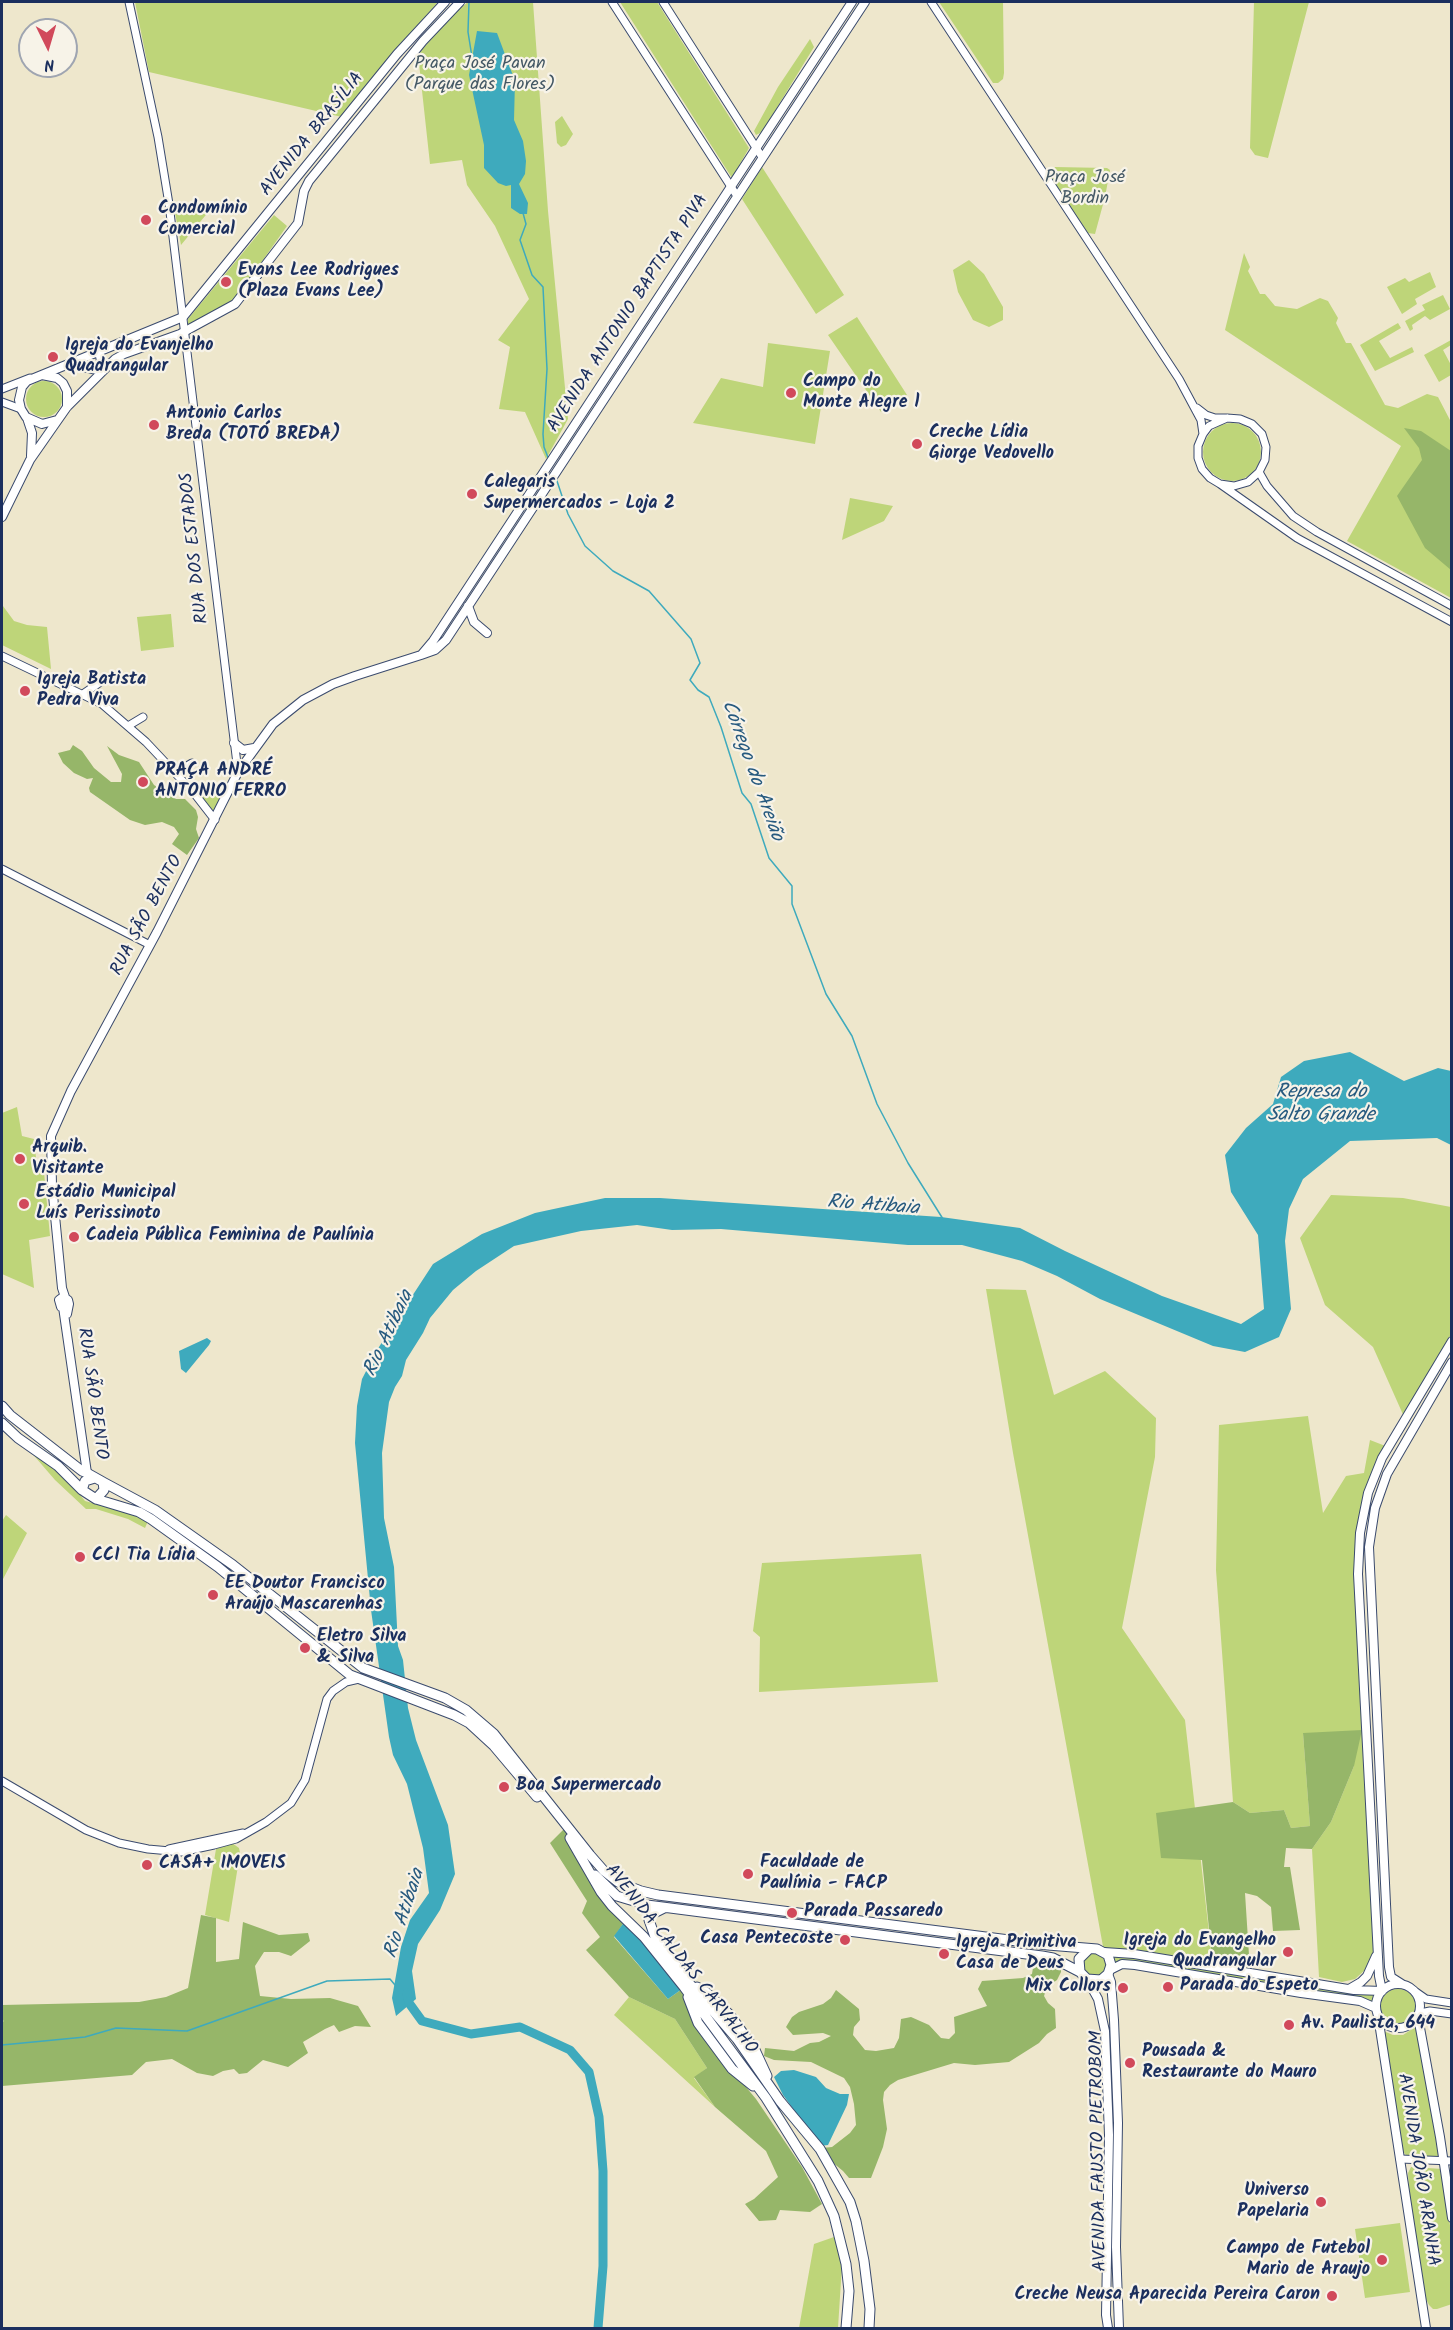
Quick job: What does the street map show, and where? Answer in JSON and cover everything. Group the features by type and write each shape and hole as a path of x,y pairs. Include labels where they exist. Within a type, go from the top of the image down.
{"main road":[{"name":"AVENIDA BRASÍLIA","path":"183,317 397,54 445,2"},
{"name":"AVENIDA BRASÍLIA","path":"185,331 235,304 298,224 304,191 309,181 423,40 460,2"},
{"name":"AVENIDA ANTONIO BAPTISTA PIVA","path":"432,644 852,2"},
{"name":"AVENIDA ANTONIO BAPTISTA PIVA","path":"444,643 865,2"},
{"path":"30,460 32,433 21,409 20,393 27,381 183,317"},
{"path":"2,517 30,460 67,407 103,371 124,354 185,331"},
{"path":"99,351 103,371"},
{"path":"67,364 103,371"},
{"path":"36,376 57,378 63,383 67,390 67,407"},
{"path":"26,417 42,424 59,419"},
{"path":"558,450 567,455"},
{"path":"507,529 516,534"},
{"path":"468,606 474,622 487,633"},
{"name":"RUA SÃO BENTO","path":"90,1481 62,1288 52,1185 51,1137 71,1091 150,945 238,772 273,724 303,700 344,680 421,655 444,643"},
{"name":"RUA SÃO BENTO","path":"421,655 432,644"},
{"path":"234,743 243,750 254,748"},
{"path":"1382,1991 1377,1952 1358,1574 1359,1533 1368,1493 1382,1458 1452,1341"},
{"path":"1402,1984 1393,1984 1382,1991 1377,1999 1378,2016 1390,2027 1406,2027 1419,2015 1420,2000 1410,1987 1391,1977 1389,1967 1369,1547 1375,1508 1387,1474 1397,1452 1452,1362"},
{"path":"2,1406 90,1481 104,1490 96,1499"},
{"path":"2,1423 18,1438 58,1466 90,1481"},
{"name":"AVENIDA CALDAS CARVALHO","path":"90,1481 96,1499 139,1512 151,1519 218,1566 306,1636 340,1667 359,1678 454,1715 469,1723 494,1746 564,1829 610,1904 644,1937 737,2039 820,2149 850,2202 856,2221 870,2309 868,2328"},
{"name":"AVENIDA CALDAS CARVALHO","path":"90,1481 155,1510 226,1559 349,1659 377,1674 445,1698 461,1707 494,1734 604,1871 618,1882 644,1892 699,1901 1089,1950"},
{"path":"584,1861 597,1878 617,1896 647,1905 1042,1956 1053,1958 1080,1972 1087,1979 1096,1981 1122,1964 1135,1965 1360,2001 1376,2008"},
{"name":"AVENIDA CALDAS CARVALHO","path":"664,1908 650,1915 651,1930 728,2047 760,2090 818,2181 834,2216 846,2264 849,2291 846,2328"},
{"path":"1080,1972 1079,1959 1089,1950 1096,1949 1349,1989 1382,1991"},
{"path":"1104,1952 1110,1960 1109,1972"},
{"path":"1349,1989 1367,1976 1377,1952"},
{"name":"AVENIDA FAUSTO PIETROBOM","path":"1109,1972 1114,2020 1118,2123 1116,2247 1119,2328"},
{"name":"AVENIDA FAUSTO PIETROBOM","path":"1087,1979 1098,1999 1105,2031 1109,2135 1106,2315 1108,2328"},
{"path":"687,1985 706,1992 730,2015 767,2071 769,2084"},
{"path":"687,1985 698,2023 732,2069 760,2090"},
{"name":"AVENIDA JOÃO ARANHA","path":"1419,2015 1447,2161 1452,2218"},
{"name":"AVENIDA JOÃO ARANHA","path":"1378,2016 1426,2328"},
{"path":"728,2047 737,2039"}],"street":[{"name":"RUA DOS ESTADOS","path":"129,2 164,173 238,772"},
{"path":"612,2 737,196"},
{"path":"663,2 762,157"},
{"path":"931,2 1179,379 1203,425 1203,434"},
{"path":"2,389 36,376"},
{"path":"2,402 21,409"},
{"path":"1194,405 1206,415 1240,419 1252,424 1262,434 1266,447 1265,460 1259,472 1248,482 1234,486 1220,484"},
{"path":"1227,418 1209,426 1198,446 1198,458 1202,469 1210,478 1297,538 1452,622"},
{"path":"1259,472 1267,486 1293,516 1317,532 1452,606"},
{"path":"2,656 102,704 128,726 175,773 215,820"},
{"path":"83,694 99,683"},
{"path":"128,726 143,717"},
{"path":"175,773 192,763"},
{"path":"2,869 150,945"},
{"path":"165,1850 245,1832 267,1822 291,1803 305,1780 327,1699 333,1691 346,1682 359,1678"},
{"path":"2,1781 86,1830 119,1843 181,1852 236,1839 245,1832"},
{"path":"183,1845 185,1837"},
{"path":"211,1846 215,1838"},
{"path":"1416,1992 1426,1999 1452,2003"},
{"path":"1419,2015 1430,2011 1452,2014"},
{"path":"1400,2158 1447,2161"}],"green space":[{"path":"135,2 438,2 377,72 342,117 149,72"},
{"name":"Praça José Pavan (Parque das Flores)","path":"468,2 533,2 548,211 568,419 546,459 525,412 499,409 510,347 498,340 529,299 495,226 467,185 462,160 430,164 418,54 453,14"},
{"path":"620,2 657,2 749,148 732,178"},
{"path":"939,2 1003,2 1004,73 1003,79 998,83 993,83"},
{"path":"1254,2 1309,2 1268,158 1255,155 1250,148"},
{"path":"810,39 814,47 762,132 756,135 754,131 778,87"},
{"path":"562,116 573,134 566,145 561,147 557,143 555,122"},
{"path":"762,167 844,295 816,314 742,199"},
{"name":"Praça José Bordin","path":"1055,167 1107,168 1110,170 1095,234 1088,233 1052,179 1051,174"},
{"path":"217,202 205,216 181,245 174,207"},
{"path":"274,215 287,226 234,301 188,325 188,319"},
{"path":"1244,253 1250,267 1248,271 1260,294 1265,294 1275,306 1297,309 1320,298 1328,301 1338,318 1336,323 1346,343 1351,343 1385,405 1398,408 1427,394 1438,397 1451,422 1451,598 1347,541 1401,446 1225,330"},
{"path":"969,260 984,274 1003,307 1003,320 989,327 973,320 958,292 953,270"},
{"path":"1430,272 1436,287 1415,299 1417,304 1402,314 1387,287 1405,278 1409,282"},
{"path":"1443,295 1450,309 1430,320 1425,316 1412,325 1413,329 1410,331 1405,321 1425,310 1422,305"},
{"path":"857,317 907,395 881,412 828,335"},
{"path":"1398,323 1401,328 1379,341 1390,358 1412,347 1414,352 1375,371 1360,345"},
{"path":"1451,340 1451,345 1443,350 1451,365 1451,375 1439,382 1424,355"},
{"path":"768,343 830,351 815,444 693,423 721,378 763,387"},
{"path":"44,381 57,386 62,399 57,412 44,417 31,412 26,399 31,386"},
{"path":"1226,423 1238,423 1253,431 1261,446 1261,458 1253,473 1238,481 1226,481 1211,473 1203,458 1203,446 1211,431"},
{"path":"1404,428 1421,431 1451,451 1451,570 1425,548 1397,496 1422,460 1419,448"},
{"path":"850,498 893,506 884,521 842,540"},
{"path":"2,598 3,606 14,621 47,627 51,669 2,645"},
{"path":"171,614 174,647 141,651 137,617"},
{"path":"73,745 82,751 94,768 111,782 121,782 122,774 107,746 119,755 139,762 154,785 176,799 185,799 196,810 198,817 196,829 199,838 187,855 172,844 179,834 174,827 162,822 145,825 130,820 90,792 89,788 93,778 87,779 74,773 63,763 58,753 70,750"},
{"path":"228,784 215,810 206,805 197,791 197,788"},
{"name":"Estádio Municipal Luís Perissinoto","path":"17,1107 22,1136 34,1139 37,1167 44,1172 50,1236 29,1240 34,1288 2,1274 2,1113"},
{"path":"1331,1195 1403,1198 1451,1207 1451,1334 1405,1419 1373,1347 1325,1305 1300,1238"},
{"path":"986,1289 1026,1290 1054,1395 1105,1371 1156,1418 1155,1457 1122,1628 1185,1720 1213,1968 1365,1991 1385,1988 1377,1998 1376,2008 1366,2003 1135,1965 1110,1970 1104,1952 1013,1453"},
{"path":"1308,1416 1323,1513 1346,1476 1364,1473 1370,1440 1388,1447 1372,1481 1358,1560 1362,1730 1375,1945 1371,1962 1365,1970 1355,1979 1342,1982 1319,1977 1312,1849 1331,1822 1354,1766 1303,1733 1310,1826 1291,1828 1284,1810 1250,1813 1233,1802 1216,1570 1219,1425"},
{"path":"11,1429 63,1474 85,1501 138,1515 148,1521 145,1528 128,1519 96,1509 86,1509 55,1480"},
{"path":"6,1515 27,1533 2,1581 2,1521"},
{"path":"921,1554 938,1682 759,1692 760,1637 753,1631 762,1563"},
{"path":"1362,1730 1354,1766 1331,1822 1312,1849 1286,1848 1284,1867 1290,1867 1300,1930 1273,1931 1271,1907 1257,1896 1245,1893 1250,1971 1213,1968 1202,1860 1161,1858 1156,1813 1233,1802 1250,1813 1284,1810 1291,1828 1310,1826 1303,1733"},
{"path":"564,1829 625,1921 614,1937 668,1999 682,1989 730,2068 756,2099 802,2167 822,2204 810,2212 780,2210 776,2220 759,2221 745,2204 754,2199 778,2177 766,2151 715,2107 694,2077 707,2068 675,2019 629,1997 586,1950 600,1937 582,1913 587,1901 550,1843"},
{"path":"232,1843 239,1848 240,1853 229,1922 205,1915 216,1849"},
{"path":"201,1915 216,1918 216,1962 239,1959 243,1922 279,1935 308,1933 310,1941 291,1956 279,1952 264,1952 255,1966 260,1996 291,1999 330,1998 358,2006 371,2027 355,2026 339,2032 334,2025 325,2029 303,2042 308,2053 288,2067 263,2060 247,2073 239,2074 234,2069 213,2076 197,2073 172,2059 146,2062 132,2075 2,2086 2,2022 4,2021 2,2020 2,2005 139,2002 166,1997 188,1988"},
{"path":"1096,1951 1106,1957 1108,1969 1100,1977 1083,1973 1081,1961 1084,1955"},
{"path":"1035,1955 1061,1962 1061,1972 1057,1980 1047,1987 1044,1996 1055,2009 1056,2028 1039,2043 1009,2062 975,2065 954,2063 898,2080 890,2085 884,2092 883,2100 887,2129 871,2178 849,2178 826,2157 822,2148 832,2147 850,2133 856,2125 850,2087 844,2078 811,2062 774,2060 764,2056 765,2048 794,2051 831,2036 823,2033 793,2035 786,2027 792,2017 799,2012 823,2004 836,1990 859,2009 860,2020 854,2027 853,2035 865,2050 894,2048 899,2038 901,2019 911,2017 929,2025 941,2038 949,2039 955,2033 954,2017 987,2006 978,1989 982,1981 1023,1978 1032,1974"},
{"path":"1398,1989 1411,1994 1416,2007 1411,2020 1398,2025 1385,2020 1380,2007 1385,1994"},
{"path":"629,1997 675,2019 707,2068 694,2078 715,2107 614,2015"},
{"path":"1417,2026 1440,2154 1434,2159 1407,2157 1403,2151 1381,2030 1393,2035 1403,2035"},
{"path":"1411,2167 1443,2169 1451,2234 1452,2304 1437,2309 1433,2309 1426,2299 1409,2190 1408,2173"},
{"name":"Campo de Futebol Mario de Araujo","path":"1400,2223 1410,2292 1365,2298 1355,2229"},
{"path":"834,2237 842,2265 838,2328 799,2328 814,2244"}],"water":[{"path":"477,31 497,33 515,81 514,120 523,141 526,161 525,174 519,184 528,203 527,214 520,214 511,208 511,185 498,183 484,168 484,145 469,75"},
{"name":"Represa do Salto Grande","path":"1350,1052 1404,1081 1438,1068 1451,1071 1451,1145 1437,1138 1350,1141 1303,1179 1289,1209 1285,1241 1291,1309 1279,1337 1245,1352 1213,1346 1100,1299 1057,1276 1022,1261 962,1245 908,1245 721,1229 672,1230 637,1225 581,1231 514,1246 476,1271 453,1290 430,1318 406,1360 402,1376 389,1402 382,1453 384,1518 394,1567 398,1646 403,1660 408,1708 416,1740 448,1825 455,1874 440,1910 418,1944 412,1971 416,1999 396,2016 392,1998 401,1947 410,1920 429,1893 423,1848 407,1784 393,1755 389,1737 371,1610 355,1443 357,1406 362,1379 377,1350 433,1264 482,1234 535,1213 605,1198 660,1198 941,1217 1020,1228 1162,1296 1241,1324 1264,1309 1258,1235 1231,1192 1225,1155 1246,1128 1273,1104 1281,1077 1304,1061"},
{"path":"207,1338 211,1341 209,1345 186,1373 181,1369 179,1351"},
{"path":"625,1921 682,1989 668,1999 614,1936"},
{"path":"794,2070 816,2077 826,2088 840,2094 849,2094 847,2105 828,2145 820,2146 783,2095 774,2077 781,2071"}],"waterway":[{"name":"Córrego do Areião","path":"469,2 468,32 472,57"},
{"name":"Córrego do Areião","path":"523,213 526,224 520,240 532,275 543,287 547,369 543,434 544,447 549,460"},
{"name":"Córrego do Areião","path":"556,478 568,514 585,546 613,571 649,591 691,639 700,663 690,680 698,690 709,697 742,793 751,804 769,858 792,886 792,904 826,994 852,1036 877,1104 908,1163 943,1219"},
{"path":"2,2045 85,2037 116,2028 187,2031 327,1981 390,1979 395,1985"},
{"name":"Rio Atibaia","path":"407,1993 409,2003 422,2021 471,2034 520,2027 570,2050 589,2072 599,2117 603,2171 603,2266 598,2328"}],"place":[{"name":"Condomínio Comercial","path":"146,220"},
{"name":"Evans Lee Rodrigues (Plaza Evans Lee)","path":"226,282"},
{"name":"Igreja do Evanjelho Quadrangular","path":"53,357"},
{"name":"Campo do Monte Alegre l","path":"791,393"},
{"name":"Antonio Carlos Breda (TOTÓ BREDA)","path":"154,425"},
{"name":"Creche Lídia Giorge Vedovello","path":"917,444"},
{"name":"Calegaris Supermercados - Loja 2","path":"472,494"},
{"name":"Igreja Batista Pedra Viva","path":"25,691"},
{"name":"PRAÇA ANDRÉ ANTONIO FERRO","path":"143,782"},
{"name":"Arquib. Visitante","path":"20,1159"},
{"name":"Estádio Municipal Luís Perissinoto","path":"24,1204"},
{"name":"Cadeia Pública Feminina de Paulínia","path":"74,1237"},
{"name":"CCI Tia Lídia","path":"80,1557"},
{"name":"EE Doutor Francisco Araújo Mascarenhas","path":"213,1595"},
{"name":"Eletro Silva & Silva","path":"305,1648"},
{"name":"Boa Supermercado","path":"504,1787"},
{"name":"CASA+ IMOVEIS","path":"147,1865"},
{"name":"Faculdade de Paulínia - FACP","path":"748,1874"},
{"name":"Parada Passaredo","path":"792,1913"},
{"name":"Casa Pentecoste","path":"845,1940"},
{"name":"Igreja do Evangelho Quadrangular","path":"1288,1952"},
{"name":"Igreja Primitiva Casa de Deus","path":"944,1954"},
{"name":"Parada do Espeto","path":"1168,1987"},
{"name":"Mix Collors","path":"1123,1988"},
{"name":"Av. Paulista, 644","path":"1289,2025"},
{"name":"Pousada & Restaurante do Mauro","path":"1130,2063"},
{"name":"Universo Papelaria","path":"1321,2202"},
{"name":"Campo de Futebol Mario de Araujo","path":"1382,2260"},
{"name":"Creche Neusa Aparecida Pereira Caron","path":"1332,2296"}]}
